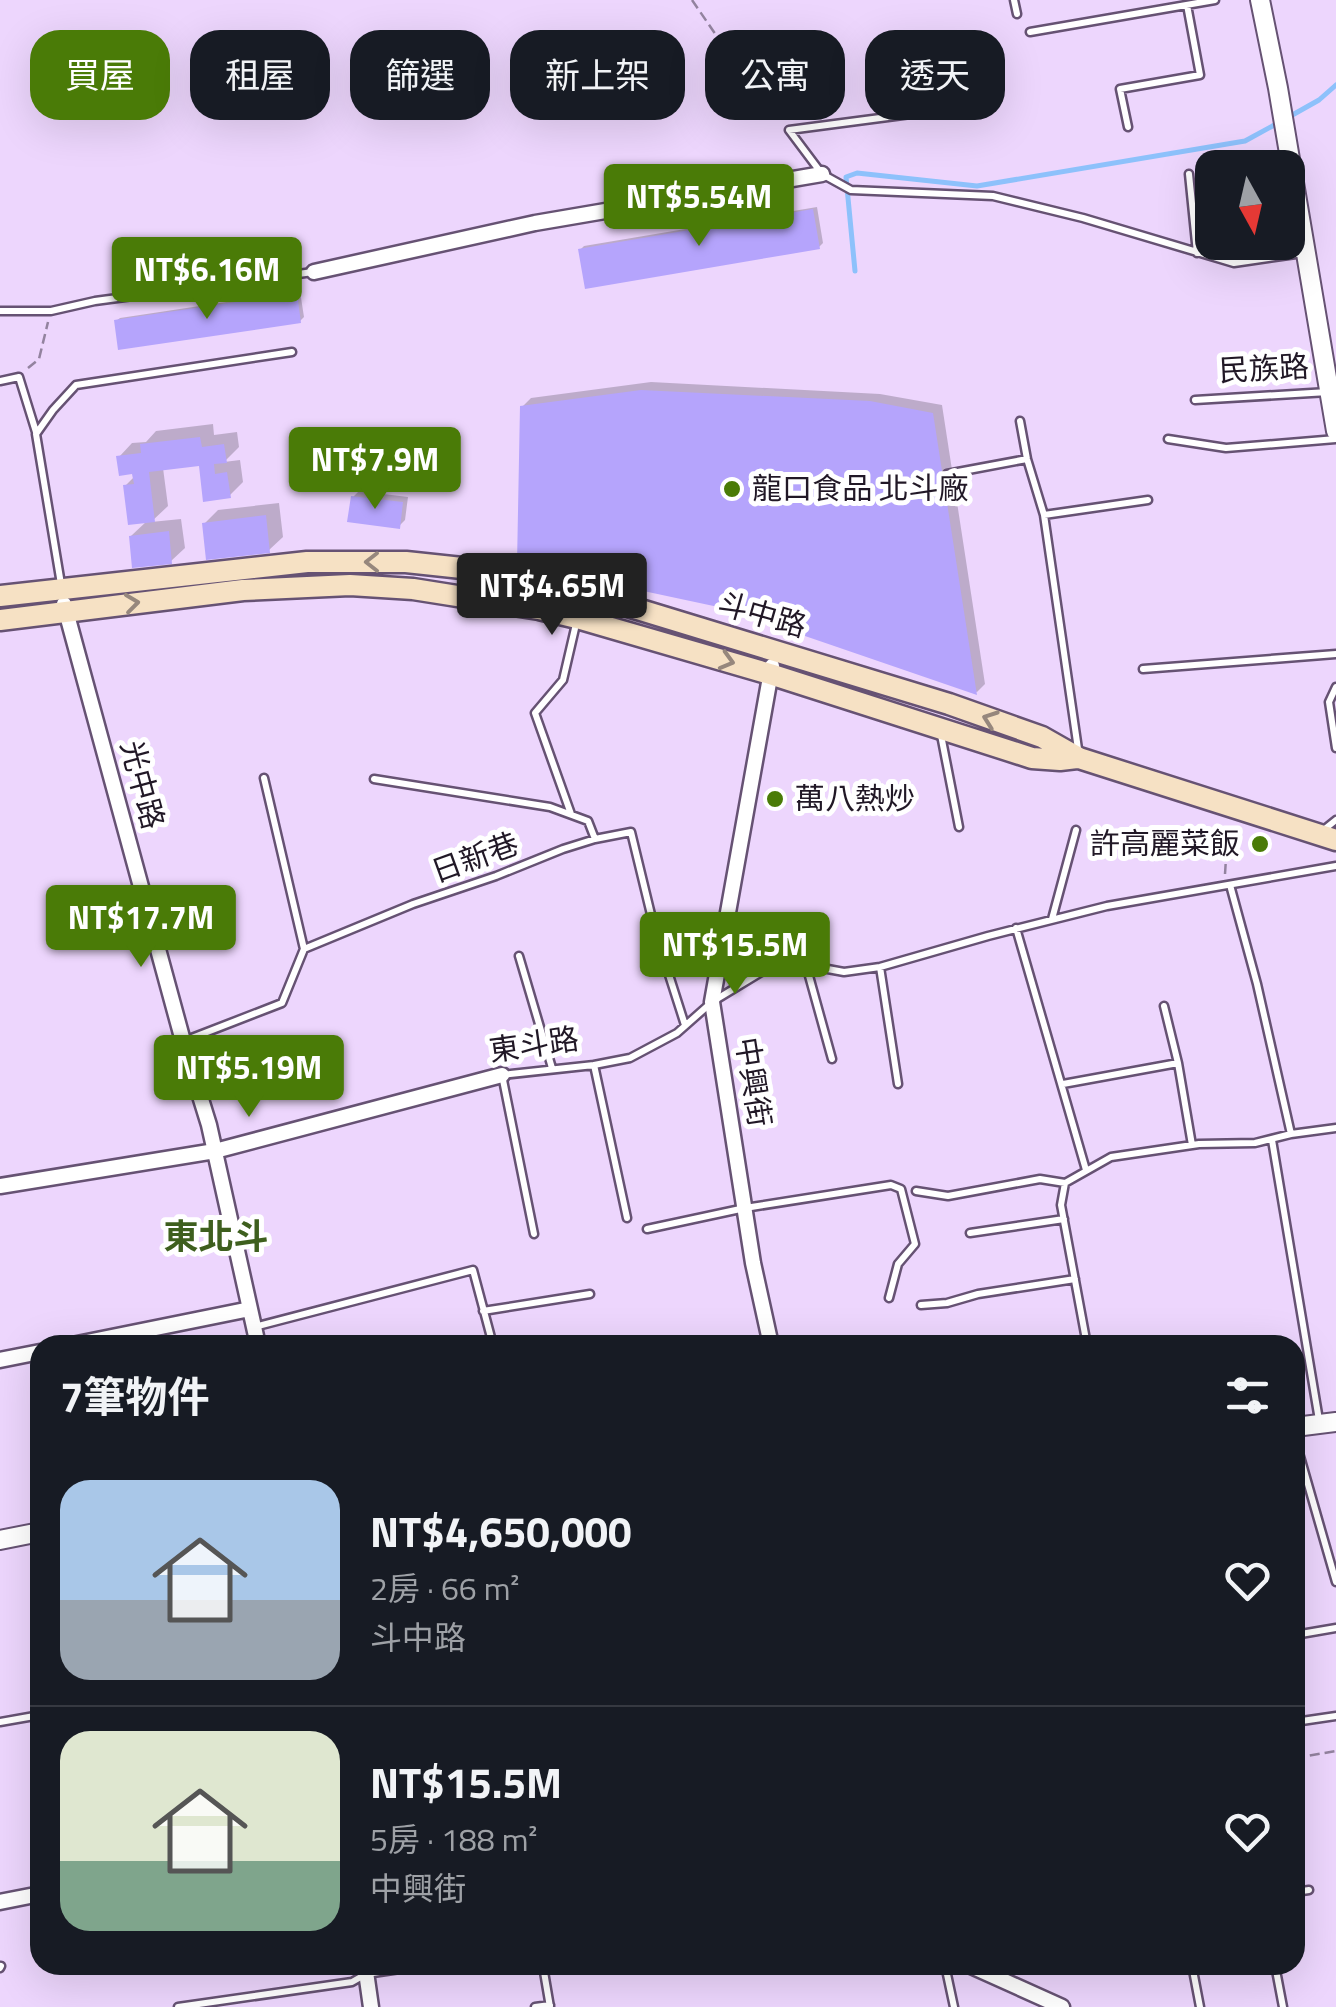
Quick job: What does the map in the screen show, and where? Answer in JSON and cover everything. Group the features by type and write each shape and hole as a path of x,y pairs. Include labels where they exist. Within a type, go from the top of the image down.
{"main road":[{"name":"斗中路","path":"0,596 307,562 406,562 490,571 598,597 776,650 950,704 1042,738 1079,758 1229,806 1330,831"},
{"path":"240,568 243,590"},
{"name":"斗中路","path":"0,620 243,590 350,585 413,590 577,618 770,674 1032,758 1079,758"}],"street":[{"path":"1260,0 1288,150"},
{"path":"314,272 535,222 822,174"},
{"path":"1305,257 1333,392 1336,431"},
{"name":"光中路","path":"62,588 209,1126 256,1335"},
{"name":"中興街","path":"769,1335 753,1263 712,1002 776,650"},
{"name":"東斗路","path":"0,1186 215,1151 502,1075"},
{"path":"120,1335 250,1308"},
{"path":"0,1360 30,1354"},
{"path":"0,1540 30,1534"},
{"path":"0,1902 30,1896"},
{"path":"367,1975 372,2007"},
{"path":"990,1975 1061,2007"}],"lane":[{"path":"1014,0 1017,14"},
{"path":"1030,32 1215,0"},
{"path":"1128,127 1120,89 1200,75 1187,5"},
{"path":"865,120 789,130 822,174 851,190 993,196 1084,218 1195,253"},
{"path":"1189,174 1195,234"},
{"path":"1222,260 1253,260"},
{"path":"0,311 51,311 95,301 314,272"},
{"path":"36,434 76,385 292,352"},
{"path":"0,381 19,377 36,434 62,588"},
{"name":"民族路","path":"1195,400 1333,392"},
{"path":"1020,421 1044,516 1079,758"},
{"path":"1168,439 1226,448 1336,439"},
{"path":"947,474 1027,460"},
{"path":"1044,516 1148,500"},
{"path":"572,814 535,714 564,680 577,618"},
{"path":"1144,669 1336,654"},
{"path":"1336,687 1329,702 1336,748"},
{"path":"950,704 940,728 959,827"},
{"path":"183,1041 282,1004 304,948 264,778"},
{"path":"374,778 550,807 588,821 595,839"},
{"path":"1052,920 1076,830"},
{"name":"日新巷","path":"304,948 595,839 631,832 655,931 686,1026"},
{"name":"東斗路","path":"502,1075 630,1058 677,1034 712,1002 764,971 806,965 844,972 880,967 1107,906 1336,866"},
{"path":"1227,885 1257,984 1291,1134"},
{"path":"1016,928 1086,1170"},
{"path":"519,956 552,1068"},
{"path":"806,965 832,1060"},
{"path":"880,967 898,1084"},
{"path":"1164,1006 1192,1145"},
{"path":"1063,1084 1178,1063"},
{"path":"594,1065 626,1218"},
{"path":"502,1075 534,1234"},
{"path":"916,1190 948,1196 1040,1179 1065,1183 1111,1157 1192,1145 1272,1140 1336,1128"},
{"path":"1272,1140 1328,1422"},
{"path":"1065,1183 1062,1205 1085,1335"},
{"path":"647,1229 745,1208 891,1185 901,1189 915,1244 898,1264 889,1298"},
{"path":"970,1233 1064,1219"},
{"path":"254,1327 473,1270 490,1335"},
{"path":"920,1305 1075,1278"},
{"path":"483,1311 590,1294"},
{"path":"1305,1474 1336,1582"},
{"path":"1305,1633 1336,1628"},
{"path":"1305,1721 1336,1716"},
{"path":"0,1722 30,1717"},
{"path":"1305,1891 1309,1890"},
{"path":"178,2007 352,1982 360,1975"},
{"path":"535,2007 550,2006 545,1975"},
{"path":"947,1975 954,2007"},
{"path":"1194,1975 1200,2007"},
{"path":"1278,1975 1283,2007"}],"path":[{"path":"692,0 762,102 789,130"},
{"path":"19,377 39,359 51,311"},
{"path":"1227,885 1229,806"},
{"path":"1305,1756 1336,1751"}],"building":[{"path":"813,209 820,249 585,289 578,249"},
{"path":"297,293 301,323 118,350 114,320"},
{"name":"龍口食品 北斗廠","path":"641,390 870,401 933,413 977,695 723,608 517,564 520,406"},
{"path":"200,437 202,447 224,444 227,463 214,464 215,474 227,472 231,498 203,502 199,466 149,472 155,522 128,525 123,485 134,484 132,474 119,476 116,456 141,453 140,444"},
{"path":"351,496 403,502 400,529 347,522"},
{"path":"266,515 270,553 206,560 202,523"},
{"path":"169,531 172,564 132,568 129,536"}],"waterway":[{"path":"1287,118 1336,85"},
{"path":"855,271 846,177 857,173 977,186 1245,141 1278,123"}],"place":[{"name":"龍口食品 北斗廠","path":"732,489"},
{"name":"萬八熱炒","path":"775,799"},
{"name":"許高麗菜飯","path":"1260,844"}],"district":[{"name":"東北斗","path":"216,1237"}]}
